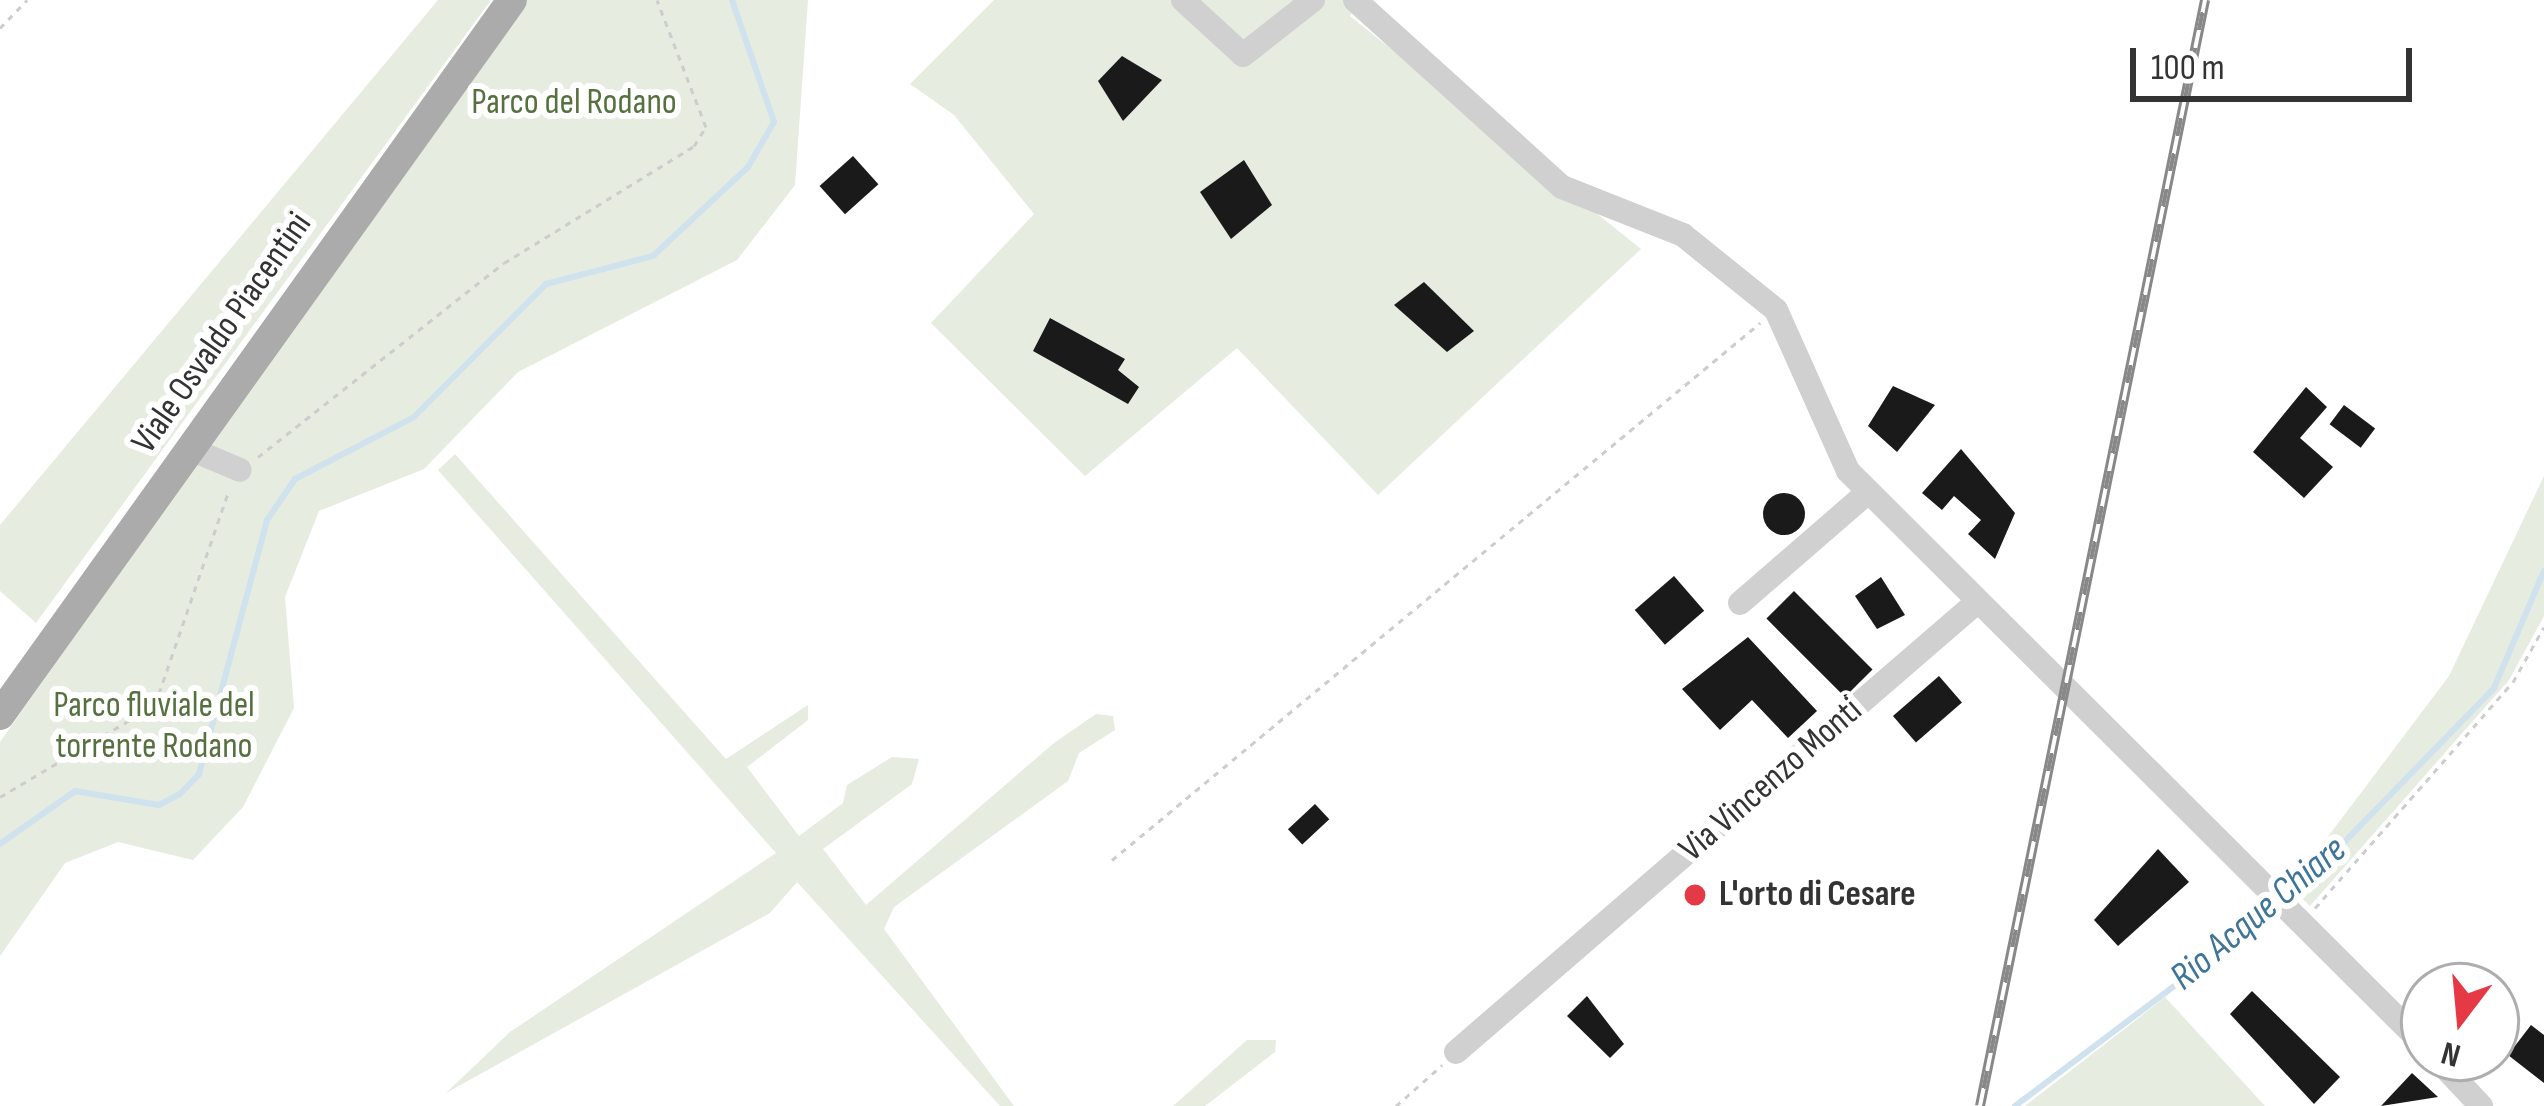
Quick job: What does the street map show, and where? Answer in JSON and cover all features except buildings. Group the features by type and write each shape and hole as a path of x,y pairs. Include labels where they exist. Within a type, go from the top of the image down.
{"main road":[{"name":"Viale Osvaldo Piacentini","path":"0,715 512,0"}],"street":[{"path":"1183,0 1243,55 1313,0"},
{"path":"1355,0 1562,187 1683,235 1775,310 1815,377 1848,471 1976,603 2270,881 2400,1020"},
{"path":"188,448 240,470"},
{"path":"1740,603 1868,492"},
{"name":"Via Vincenzo Monti","path":"1456,1052 1976,603"},
{"path":"2458,1082 2481,1106"}],"path":[{"path":"0,28 27,0"},
{"path":"0,797 155,705 240,470 504,263 694,146 702,111 657,0"},
{"path":"1112,860 1775,310"},
{"path":"2305,920 2324,891 2513,682 2544,627"},
{"path":"1396,1106 1456,1052"}],"green space":[{"path":"438,0 491,0 36,623 0,591 0,525"},
{"name":"Parco fluviale del torrente Rodano","path":"525,0 808,0 795,185 737,260 518,372 424,469 319,511 285,597 294,708 243,807 193,860 118,842 65,863 0,956 0,742"},
{"path":"994,0 1362,0 1350,16 1641,249 1378,495 1237,348 1085,476 931,323 1034,214 954,115 910,84"},
{"path":"455,454 726,759 808,705 808,720 747,767 799,836 843,803 847,785 892,757 919,759 912,784 823,849 866,905 1054,743 1096,714 1113,716 1115,730 1079,753 1068,781 894,907 884,929 1014,1106 1000,1106 797,882 770,913 446,1093 510,1032 776,853 438,470"},
{"path":"2544,476 2544,616 2509,680 2310,906 2290,887 2449,676"},
{"path":"2165,997 2265,1106 2025,1106 2127,1027"},
{"path":"1247,1040 1276,1040 1275,1052 1205,1106 1173,1106"}],"waterway":[{"path":"0,844 75,791 159,805 180,794 199,774 267,520 295,479 414,417 546,284 653,256 748,167 774,122 732,0"},
{"name":"Rio Acque Chiare","path":"2288,900 2494,688 2544,571"},
{"name":"Rio Acque Chiare","path":"2015,1106 2278,908"}],"railway":[{"path":"1980,1106 2205,0"}],"place":[{"name":"L'orto di Cesare","path":"1695,895"}],"park label":[{"name":"Parco del Rodano","path":"574,103"}]}
